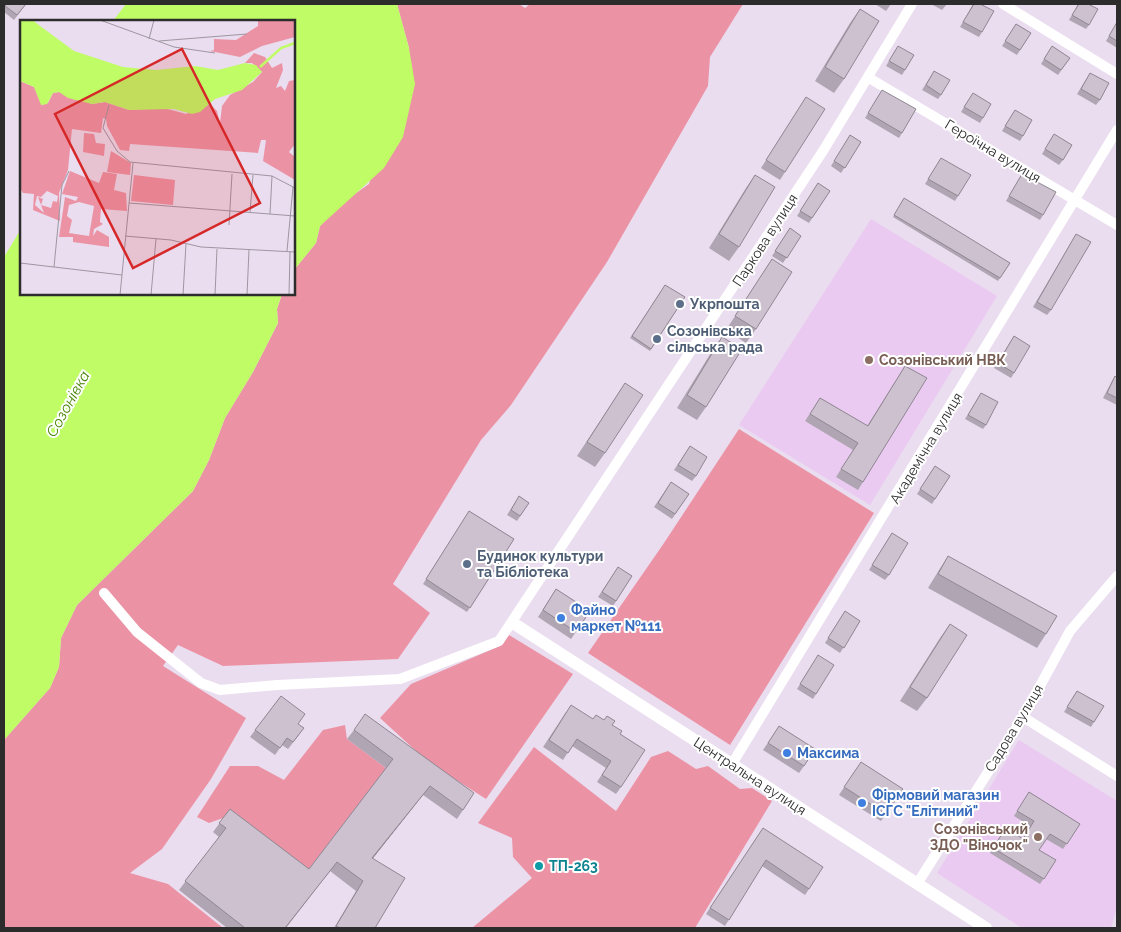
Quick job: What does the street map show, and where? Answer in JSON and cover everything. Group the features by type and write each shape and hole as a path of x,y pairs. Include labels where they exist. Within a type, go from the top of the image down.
{"street":[{"name":"Паркова вулиця","path":"104,593 137,632 201,683 220,690 277,685 400,679 499,641 513,623 869,78 912,4"},
{"path":"1003,4 1117,74"},
{"name":"Героїчна вулиця","path":"869,78 1117,225"},
{"name":"Академічна вулиця","path":"732,764 1117,130"},
{"name":"Садова вулиця","path":"917,884 1023,717 1070,631 1117,576"},
{"name":"Центральна вулиця","path":"513,623 986,928"},
{"path":"1023,717 1117,776"}],"shaded area":[{"path":"397,4 519,4 525,8 530,4 743,4 710,57 708,86 607,262 511,405 481,440 393,584 430,613 398,659 223,666 178,645 163,666 246,718 211,779 162,849 130,873 168,884 223,928 4,928 4,740 50,688 59,667 61,638 77,605 193,491 209,460 225,418 253,372 278,323 277,309 282,295 295,295 295,269 316,243 320,226 345,201 369,184 409,48"},
{"name":"Созонівський НВК","path":"871,219 997,296 870,505 739,425"},
{"path":"739,429 874,513 730,745 588,653 664,543"},
{"path":"509,635 573,674 486,799 428,762 380,718 411,684 500,646"},
{"path":"345,725 347,739 386,768 302,878 223,818 209,823 197,817 230,766 258,766 284,780 323,730"},
{"name":"Созонівський ЗДО \"Віночок\"","path":"1019,740 1117,801 1117,907 1111,928 1022,928 937,873"},
{"path":"534,747 616,811 651,757 668,751 696,769 708,766 740,789 752,788 772,801 695,928 472,928 532,878 513,857 512,838 478,823"}],"water":[{"path":"126,4 397,4 409,48 415,84 403,137 384,168 320,226 316,243 295,269 295,20 114,20"},
{"name":"Созонівка","path":"20,231 20,295 282,295 277,309 278,323 253,372 225,418 209,460 193,491 77,605 61,638 59,667 50,688 4,740 4,257"}],"building":[{"path":"6,4 26,4 17,15 5,6"},
{"path":"974,4 980,4 994,11 982,32 963,22"},
{"path":"1079,4 1088,4 1098,9 1089,25 1072,15"},
{"path":"860,9 879,21 844,79 825,67"},
{"path":"1117,22 1117,41 1109,36"},
{"path":"1016,24 1031,33 1020,50 1005,41"},
{"path":"898,46 914,55 905,70 889,61"},
{"path":"1052,46 1070,58 1061,70 1044,59"},
{"path":"934,71 950,80 941,95 926,85"},
{"path":"1090,73 1109,83 1100,100 1081,89"},
{"path":"882,90 916,109 902,133 868,113"},
{"path":"973,93 991,104 983,118 964,107"},
{"path":"806,97 825,109 785,172 766,160"},
{"path":"1015,110 1032,120 1023,136 1005,126"},
{"path":"1054,134 1072,145 1063,160 1045,149"},
{"path":"850,135 861,142 845,168 834,161"},
{"path":"941,158 971,175 958,196 928,179"},
{"path":"1022,174 1056,192 1043,215 1009,196"},
{"path":"755,175 775,187 739,247 719,234"},
{"path":"818,183 830,191 812,218 800,211"},
{"path":"904,198 1010,263 1000,278 894,215"},
{"path":"790,228 801,236 787,258 775,251"},
{"path":"1076,234 1091,242 1051,310 1037,302"},
{"path":"772,259 792,272 756,329 735,316"},
{"path":"665,285 685,297 651,349 632,336"},
{"path":"1014,336 1030,346 1014,373 998,363"},
{"path":"722,337 742,349 706,407 687,395"},
{"path":"905,366 927,378 863,482 841,469 858,443 810,414 820,398 868,426"},
{"path":"1115,376 1117,378 1117,398 1107,393"},
{"path":"625,383 643,395 605,453 587,442"},
{"path":"981,393 998,402 986,425 968,415"},
{"path":"690,446 707,457 696,476 678,465"},
{"path":"935,466 950,476 935,499 920,489"},
{"path":"671,482 689,494 675,514 658,503"},
{"path":"519,496 529,503 520,516 511,510"},
{"name":"Будинок культури та Бібліотека","path":"469,511 514,539 470,608 426,579"},
{"path":"892,533 908,543 889,575 872,565"},
{"path":"948,556 1057,616 1046,634 938,574"},
{"path":"618,567 632,576 616,601 602,592"},
{"name":"Файно маркет №111","path":"556,589 590,611 576,632 543,610"},
{"path":"845,611 860,621 844,648 828,638"},
{"path":"950,624 967,635 927,698 910,687"},
{"path":"818,655 834,665 816,694 800,684"},
{"path":"1077,691 1104,706 1094,722 1067,707"},
{"path":"281,696 305,714 298,724 304,728 293,742 287,738 280,748 255,730"},
{"path":"571,705 593,719 596,715 604,720 607,716 615,721 612,725 622,731 620,734 645,750 621,787 602,775 611,761 577,739 568,753 549,740"},
{"path":"365,714 474,793 463,810 430,786 372,858 405,878 375,928 340,928 336,926 363,881 337,862 285,928 245,928 185,881 226,828 219,823 230,809 309,869 393,759 354,730"},
{"path":"779,726 815,749 804,766 768,743"},
{"path":"861,762 903,789 886,814 844,787"},
{"path":"1029,792 1080,824 1067,844 1050,834 1039,850 1056,860 1044,879 993,848 1006,828 1023,839 1034,821 1017,811"},
{"path":"763,828 823,867 809,889 766,860 729,920 710,908"}],"place":[{"name":"Укрпошта","path":"680,304"},
{"name":"Созонівська сільська рада","path":"657,339"},
{"name":"Созонівський НВК","path":"869,360"},
{"name":"Будинок культури та Бібліотека","path":"467,564"},
{"name":"Файно маркет №111","path":"561,618"},
{"name":"Максима","path":"787,753"},
{"name":"Фірмовий магазин ІСГС \"Елітиний\"","path":"862,803"},
{"name":"Созонівський ЗДО \"Віночок\"","path":"1038,837"},
{"name":"ТП-263","path":"539,866"}]}
